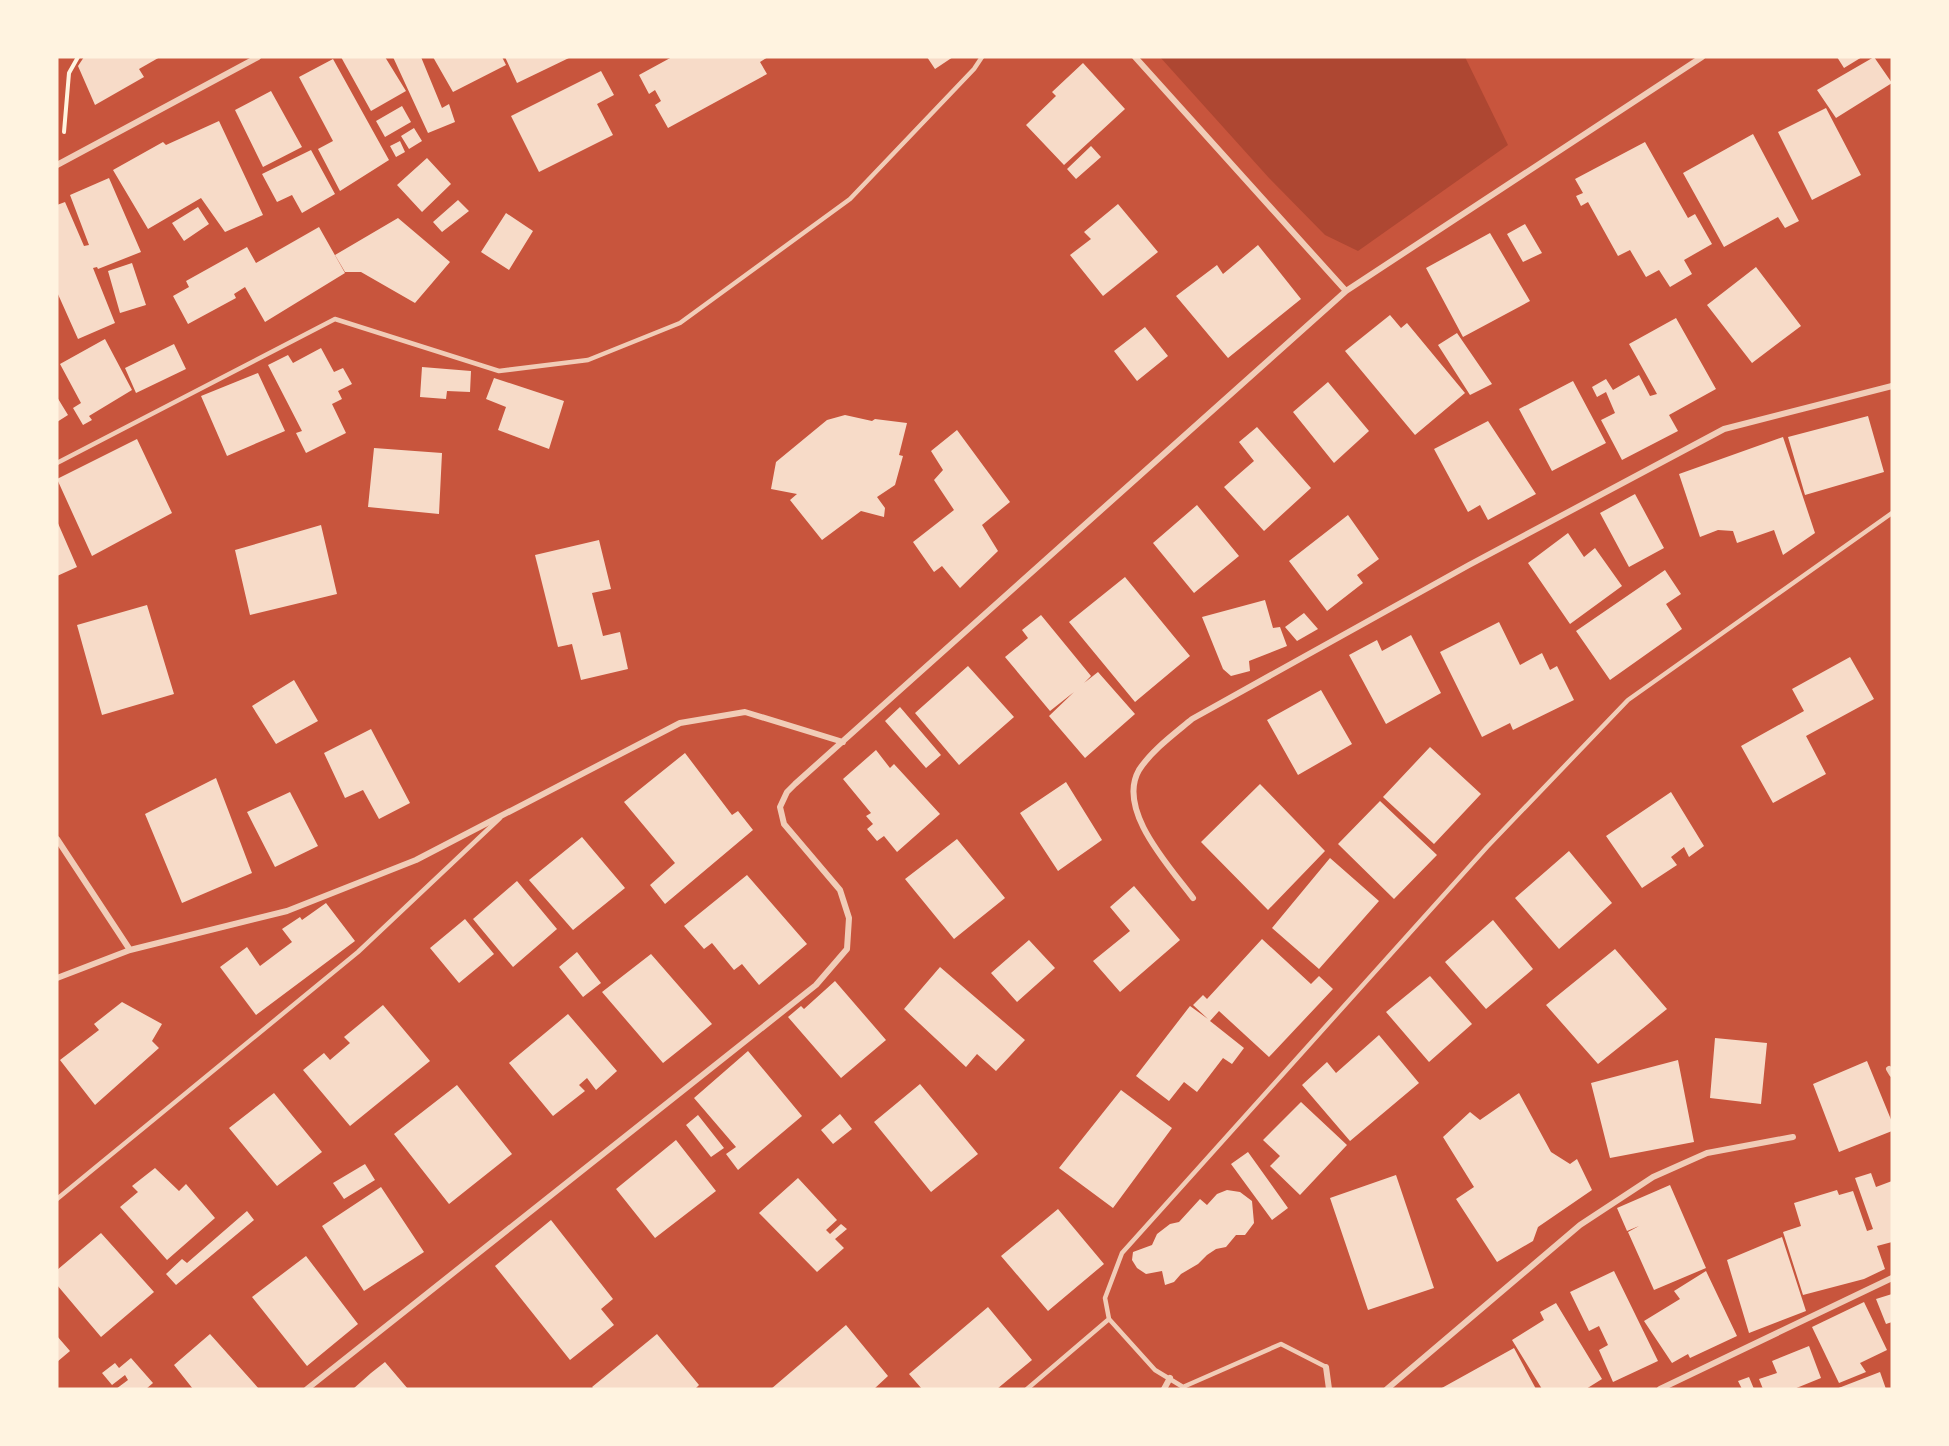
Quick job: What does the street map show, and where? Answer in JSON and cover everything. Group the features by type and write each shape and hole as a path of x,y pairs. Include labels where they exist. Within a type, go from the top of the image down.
{"street":[{"path":"60,164 258,57"},
{"path":"1135,57 1346,291"},
{"path":"307,1389 816,985 847,949 849,918 840,890 784,824 780,807 787,792 795,784 1346,291 1702,57"},
{"path":"1193,898 1155,847 1138,815 1131,790 1140,770 1165,741 1192,719 1724,429 1892,386"},
{"path":"57,978 130,950 287,911 416,860 680,723 746,712 843,742"},
{"path":"57,839 130,950"},
{"path":"1387,1389 1580,1225 1653,1177 1707,1153 1793,1137"},
{"path":"1660,1389 1892,1278"},
{"path":"1326,1366 1329,1389"},
{"path":"1164,1389 1170,1378"}],"lane":[{"path":"57,463 335,319 499,371 588,360 680,323 850,199 974,69 982,57"},
{"path":"1326,1366 1281,1344 1183,1387 1155,1371 1109,1319 1105,1298 1122,1253 1479,856 1628,700 1892,513"},
{"path":"57,1199 358,952 502,816"},
{"path":"1027,1389 1109,1319"}],"path":[{"path":"60,164 69,73 78,57"}],"shaded area":[{"path":"1160,57 1465,57 1508,145 1358,251 1325,235 1269,178"}],"building":[{"path":"84,57 160,57 139,69 144,77 95,105 78,66"},
{"path":"341,57 385,57 406,91 371,111"},
{"path":"393,57 421,57 442,108 449,104 455,122 428,133"},
{"path":"433,57 502,57 506,65 453,92"},
{"path":"505,57 571,57 517,83"},
{"path":"672,57 768,57 760,62 767,74 668,128 655,105 661,101 655,90 649,94 639,75"},
{"path":"927,57 953,57 935,69"},
{"path":"1837,57 1862,57 1844,68"},
{"path":"1874,57 1892,83 1836,118 1817,90"},
{"path":"333,59 389,160 340,191 318,149 333,141 299,77"},
{"path":"1083,63 1125,109 1064,165 1026,125 1056,96 1052,92"},
{"path":"601,71 614,95 597,104 613,135 539,172 511,116"},
{"path":"271,91 302,147 263,167 235,110"},
{"path":"402,106 411,122 385,137 376,121"},
{"path":"1826,108 1861,175 1812,200 1778,132"},
{"path":"219,121 263,215 225,232 201,198 148,229 113,170 163,142 166,145"},
{"path":"414,128 422,141 409,149 401,136"},
{"path":"1753,134 1799,221 1785,228 1778,217 1724,247 1683,173"},
{"path":"400,141 405,152 396,157 390,146"},
{"path":"1645,142 1688,218 1695,214 1712,244 1684,260 1692,274 1670,287 1659,270 1646,277 1630,250 1618,256 1588,202 1581,206 1576,196 1583,193 1575,179"},
{"path":"1091,146 1101,157 1076,179 1067,169"},
{"path":"311,150 335,194 302,213 292,195 277,202 262,174"},
{"path":"427,158 451,184 422,212 397,185"},
{"path":"109,178 141,252 98,269 93,268 115,323 78,339 57,292 57,205 65,202 84,246 89,245 70,195"},
{"path":"458,200 469,211 442,232 433,222"},
{"path":"1118,204 1158,252 1103,296 1070,255 1091,239 1084,232"},
{"path":"198,207 209,224 184,241 172,223"},
{"path":"506,213 533,231 509,270 481,252"},
{"path":"398,218 450,262 415,303 361,272 345,272 335,255"},
{"path":"1525,224 1542,253 1523,262 1507,234"},
{"path":"319,227 345,273 265,322 245,287 234,294 236,298 188,324 173,296 189,287 186,281 247,247 256,263"},
{"path":"1490,233 1530,301 1463,337 1426,268"},
{"path":"1258,245 1301,299 1228,358 1176,296 1217,265 1223,274"},
{"path":"132,263 146,305 120,313 108,271"},
{"path":"1756,267 1801,326 1752,363 1707,305"},
{"path":"1390,315 1401,328 1407,323 1465,393 1415,435 1345,351"},
{"path":"1676,318 1716,389 1669,415 1678,431 1622,460 1601,420 1615,413 1606,392 1597,397 1592,387 1606,379 1613,390 1639,375 1650,396 1657,394 1629,344"},
{"path":"1145,327 1168,356 1137,381 1114,351"},
{"path":"1457,333 1492,384 1470,395 1438,345"},
{"path":"105,339 132,390 89,416 92,420 83,425 73,408 81,403 60,364"},
{"path":"174,344 186,369 136,393 125,368"},
{"path":"321,348 334,372 343,368 352,384 338,391 342,399 332,404 346,433 306,453 296,433 302,431 268,365 288,355 293,363"},
{"path":"422,367 471,371 470,392 447,391 446,399 420,397"},
{"path":"258,373 285,431 227,456 201,396"},
{"path":"494,378 564,401 549,449 498,430 506,407 486,399"},
{"path":"1573,381 1606,443 1552,471 1519,409"},
{"path":"1328,382 1369,431 1334,463 1293,412"},
{"path":"57,397 68,415 57,422"},
{"path":"845,415 872,421 875,419 907,423 899,455 903,456 895,485 877,497 885,508 884,517 861,511 822,540 790,500 797,494 771,489 776,462 827,420"},
{"path":"1868,416 1884,472 1805,495 1788,437"},
{"path":"1488,421 1536,494 1488,520 1480,505 1468,512 1434,449"},
{"path":"1257,427 1311,488 1264,531 1224,487 1254,461 1239,442"},
{"path":"957,430 1010,502 982,525 998,551 960,588 942,566 934,572 913,542 954,510 934,480 943,470 931,451"},
{"path":"1783,437 1815,533 1783,555 1774,530 1737,543 1733,531 1718,530 1700,537 1679,474"},
{"path":"137,439 172,513 92,556 57,479"},
{"path":"374,448 442,453 439,514 368,507"},
{"path":"1635,494 1664,548 1629,567 1600,513"},
{"path":"1197,505 1239,556 1194,593 1153,543"},
{"path":"1348,515 1379,559 1357,575 1363,583 1327,611 1289,561"},
{"path":"57,521 77,567 57,576"},
{"path":"321,525 337,594 250,615 235,550"},
{"path":"1568,533 1584,557 1595,548 1622,586 1570,624 1528,563"},
{"path":"599,540 611,589 592,593 603,636 620,632 628,669 581,680 572,644 558,647 535,555"},
{"path":"1665,570 1681,594 1666,604 1682,629 1610,680 1576,631"},
{"path":"1125,577 1190,656 1135,702 1069,622"},
{"path":"1265,600 1273,628 1280,627 1287,646 1249,661 1250,671 1231,676 1223,669 1202,617"},
{"path":"147,605 174,694 102,715 77,625"},
{"path":"1304,613 1318,629 1297,641 1285,627"},
{"path":"1041,615 1091,676 1084,683 1098,672 1135,714 1085,758 1049,716 1074,692 1050,711 1005,657 1028,638 1022,630"},
{"path":"1499,622 1520,665 1542,653 1550,670 1557,666 1574,700 1513,730 1510,723 1482,737 1440,652"},
{"path":"1411,635 1441,693 1386,724 1349,655 1377,640 1382,651"},
{"path":"1850,657 1874,699 1806,736 1826,774 1773,803 1741,746 1804,711 1792,689"},
{"path":"968,666 1014,717 959,765 915,713"},
{"path":"294,680 318,721 276,744 252,706"},
{"path":"1321,690 1352,744 1298,775 1267,720"},
{"path":"900,707 941,755 926,768 885,721"},
{"path":"371,729 410,803 379,819 363,790 345,798 324,753"},
{"path":"1430,747 1481,794 1434,844 1383,797"},
{"path":"876,750 890,768 894,764 940,814 897,852 884,836 877,841 867,829 873,824 866,816 871,813 843,779"},
{"path":"685,753 732,815 738,811 753,830 665,904 650,885 675,863 624,802"},
{"path":"216,778 252,873 182,903 145,814"},
{"path":"1066,782 1102,840 1058,871 1020,813"},
{"path":"1260,784 1325,851 1268,910 1201,842"},
{"path":"290,792 318,846 275,867 247,812"},
{"path":"1671,792 1704,846 1689,857 1684,847 1671,857 1677,865 1642,888 1606,836"},
{"path":"1380,801 1437,855 1394,899 1338,844"},
{"path":"582,837 625,888 573,930 529,880"},
{"path":"957,839 1005,898 954,939 905,879"},
{"path":"1569,851 1612,903 1559,949 1515,898"},
{"path":"1330,858 1379,901 1319,969 1272,928"},
{"path":"747,875 807,944 759,985 742,964 734,970 712,943 704,949 684,926"},
{"path":"517,881 557,929 513,967 473,919"},
{"path":"1134,886 1180,940 1120,992 1093,961 1130,931 1110,907"},
{"path":"326,903 355,941 256,1015 220,967 247,947 260,966 292,942 282,929 300,917 302,920"},
{"path":"465,919 494,954 459,983 430,948"},
{"path":"1493,920 1533,969 1486,1009 1445,962"},
{"path":"1262,939 1311,984 1319,976 1333,989 1269,1057 1219,1011 1210,1021 1244,1048 1232,1064 1223,1058 1197,1092 1184,1082 1169,1101 1136,1076 1190,1006 1208,1019 1193,1005 1203,995 1207,999"},
{"path":"1029,940 1055,968 1017,1002 991,973"},
{"path":"1615,949 1667,1009 1598,1064 1546,1005"},
{"path":"577,952 601,983 583,997 559,967"},
{"path":"651,954 712,1024 663,1063 602,992"},
{"path":"940,967 1025,1040 996,1071 977,1054 966,1067 904,1009"},
{"path":"1430,976 1472,1024 1429,1062 1386,1012"},
{"path":"835,981 886,1040 841,1078 788,1017 801,1006 804,1009"},
{"path":"122,1002 162,1024 152,1041 159,1048 95,1105 60,1060 99,1030 94,1024"},
{"path":"383,1005 430,1061 350,1126 303,1070 324,1053 330,1060 350,1043 344,1037"},
{"path":"568,1014 617,1071 596,1090 587,1078 579,1085 585,1091 553,1116 509,1063"},
{"path":"1379,1035 1419,1083 1350,1141 1302,1085 1327,1062 1336,1073"},
{"path":"1715,1038 1767,1043 1761,1104 1710,1098"},
{"path":"748,1051 802,1116 738,1170 726,1154 736,1147 694,1098"},
{"path":"1678,1060 1694,1142 1610,1158 1591,1083"},
{"path":"1867,1061 1892,1122 1892,1131 1839,1152 1813,1084"},
{"path":"920,1084 978,1154 931,1192 874,1122"},
{"path":"457,1085 512,1154 449,1204 394,1134"},
{"path":"1121,1090 1172,1128 1113,1208 1059,1168"},
{"path":"274,1093 322,1152 277,1186 229,1128"},
{"path":"1519,1093 1551,1152 1570,1164 1577,1159 1592,1190 1538,1227 1533,1241 1497,1262 1456,1199 1474,1187 1443,1137 1470,1112 1480,1120"},
{"path":"1301,1102 1347,1145 1300,1195 1270,1166 1280,1156 1263,1140"},
{"path":"840,1114 852,1129 833,1144 821,1130"},
{"path":"698,1115 724,1148 711,1157 686,1125"},
{"path":"676,1140 716,1191 655,1238 616,1189"},
{"path":"1248,1152 1288,1208 1272,1220 1231,1164"},
{"path":"365,1164 375,1180 344,1199 333,1183"},
{"path":"155,1168 179,1191 186,1184 215,1218 167,1260 120,1207 138,1192 132,1186"},
{"path":"1871,1173 1876,1187 1892,1181 1892,1242 1877,1246 1885,1269 1864,1279 1803,1295 1783,1232 1801,1226 1794,1203 1837,1190 1839,1195 1853,1191 1867,1231 1873,1229 1855,1178"},
{"path":"1396,1175 1434,1288 1368,1310 1330,1198"},
{"path":"798,1178 837,1220 826,1230 830,1234 841,1224 847,1229 835,1239 844,1248 817,1272 759,1213"},
{"path":"1670,1185 1706,1268 1654,1290 1628,1232 1639,1226 1627,1231 1617,1208"},
{"path":"381,1187 424,1252 364,1291 322,1226"},
{"path":"1227,1190 1240,1192 1252,1201 1254,1223 1245,1235 1236,1235 1226,1247 1216,1249 1181,1274 1174,1282 1165,1285 1162,1271 1146,1274 1137,1268 1132,1260 1133,1252 1152,1245 1157,1234 1170,1224 1179,1222 1200,1199 1207,1205 1217,1194"},
{"path":"1058,1209 1104,1264 1048,1311 1001,1256"},
{"path":"247,1211 254,1220 176,1285 166,1274 182,1259 187,1263"},
{"path":"551,1220 613,1299 601,1309 614,1325 570,1360 495,1266"},
{"path":"101,1233 154,1292 101,1337 57,1285 57,1270"},
{"path":"1782,1237 1806,1311 1749,1333 1727,1260"},
{"path":"306,1256 358,1324 307,1366 252,1297"},
{"path":"1614,1271 1658,1361 1613,1382 1599,1350 1608,1345 1599,1326 1589,1331 1570,1292"},
{"path":"1706,1271 1737,1336 1690,1358 1688,1354 1672,1363 1644,1321 1680,1299 1674,1291"},
{"path":"1892,1294 1892,1322 1886,1324 1876,1299"},
{"path":"1864,1302 1887,1350 1860,1363 1866,1372 1839,1383 1812,1327"},
{"path":"1556,1303 1602,1379 1586,1389 1542,1389 1512,1340 1544,1320 1540,1312"},
{"path":"988,1307 1032,1360 997,1389 922,1389 909,1374"},
{"path":"846,1325 888,1376 874,1389 771,1389"},
{"path":"210,1334 259,1389 193,1389 174,1365"},
{"path":"657,1334 699,1385 695,1389 594,1389 592,1387"},
{"path":"57,1336 70,1351 57,1362"},
{"path":"1809,1346 1821,1378 1794,1389 1763,1389 1759,1379 1777,1373 1772,1361"},
{"path":"1514,1348 1536,1389 1440,1389"},
{"path":"131,1358 153,1383 146,1389 116,1389 128,1380 125,1375 112,1385 102,1373 115,1363 119,1368"},
{"path":"385,1362 408,1389 353,1389 371,1373"},
{"path":"1880,1372 1886,1389 1836,1389"},
{"path":"1749,1377 1754,1389 1742,1389 1738,1381"}]}
